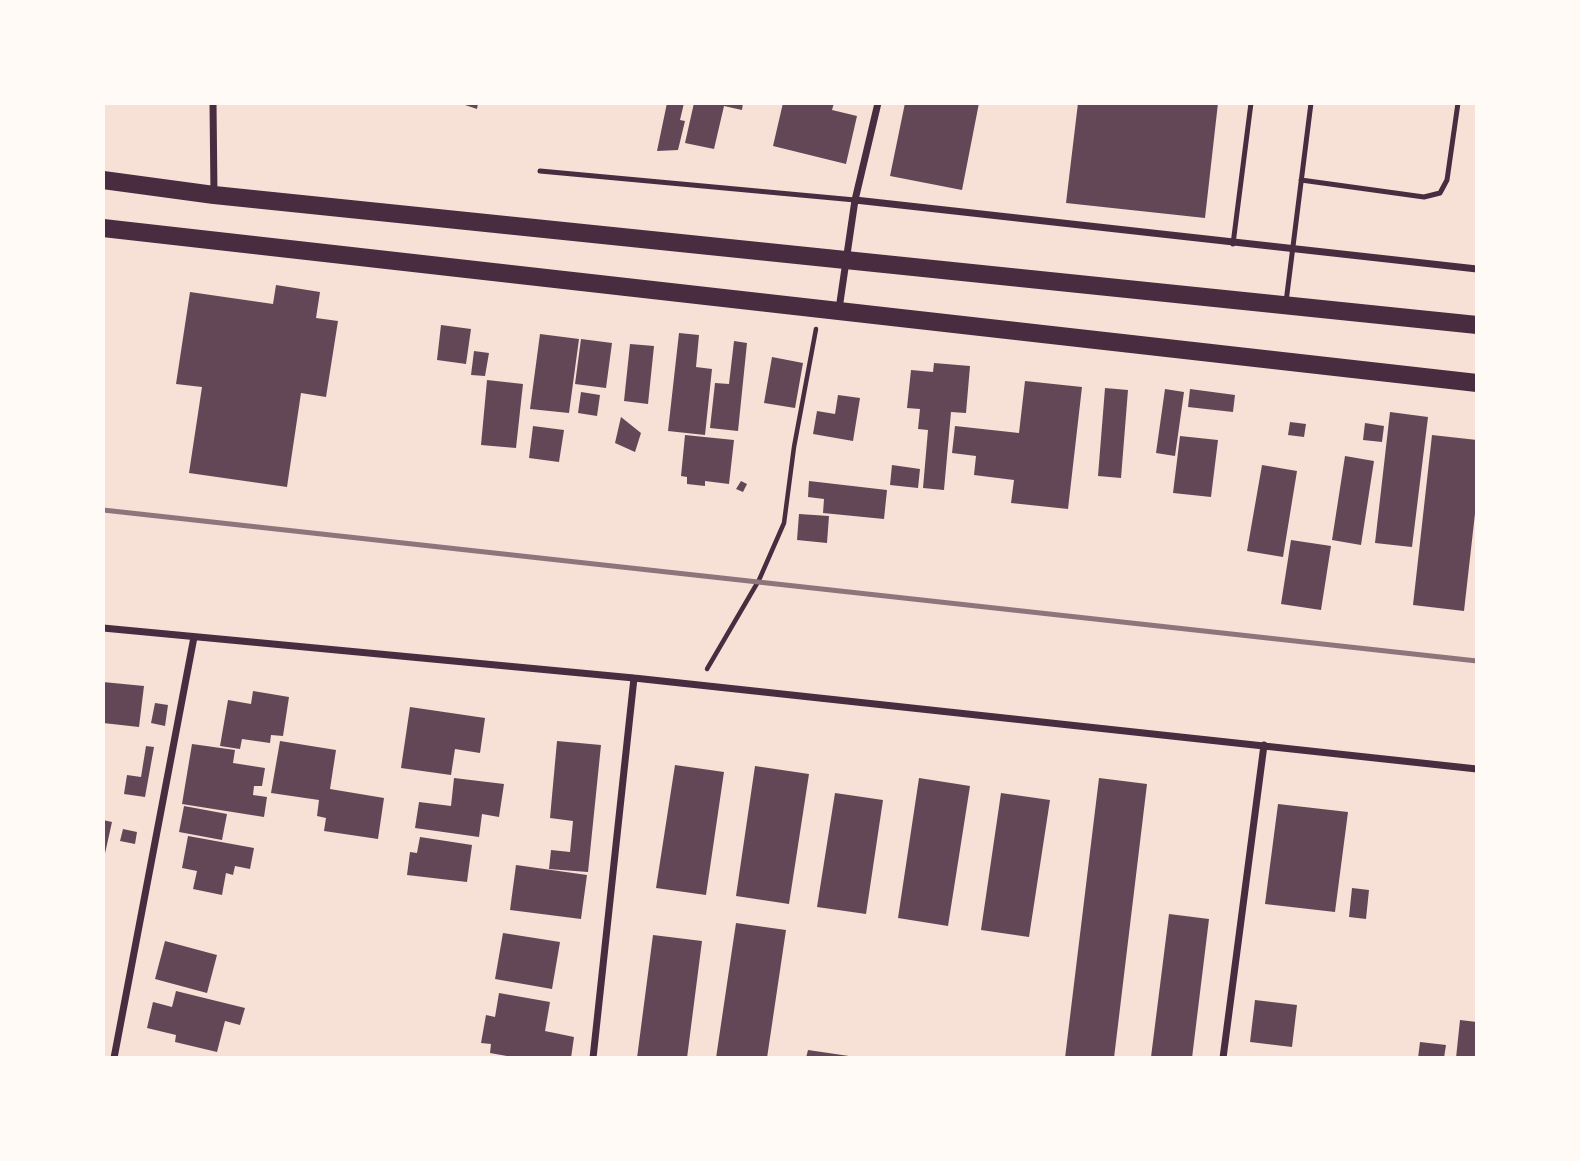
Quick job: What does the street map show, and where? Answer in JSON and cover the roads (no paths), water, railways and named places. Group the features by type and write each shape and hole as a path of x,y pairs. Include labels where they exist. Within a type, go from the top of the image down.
{"main road":[{"path":"103,180 214,195 1477,325"},
{"path":"103,228 1477,383"}],"street":[{"path":"213,103 214,195"},
{"path":"839,310 856,200 878,103"},
{"path":"856,200 1477,270"},
{"path":"103,628 634,678 1477,769"},
{"path":"114,1058 194,637"},
{"path":"593,1058 634,678"},
{"path":"1223,1058 1264,745"}],"lane":[{"path":"1233,244 1251,103"},
{"path":"1286,305 1311,103"},
{"path":"1301,180 1424,197 1440,192 1447,180 1458,103"},
{"path":"540,171 856,200"}],"railway":[{"path":"103,510 1477,661"}]}
